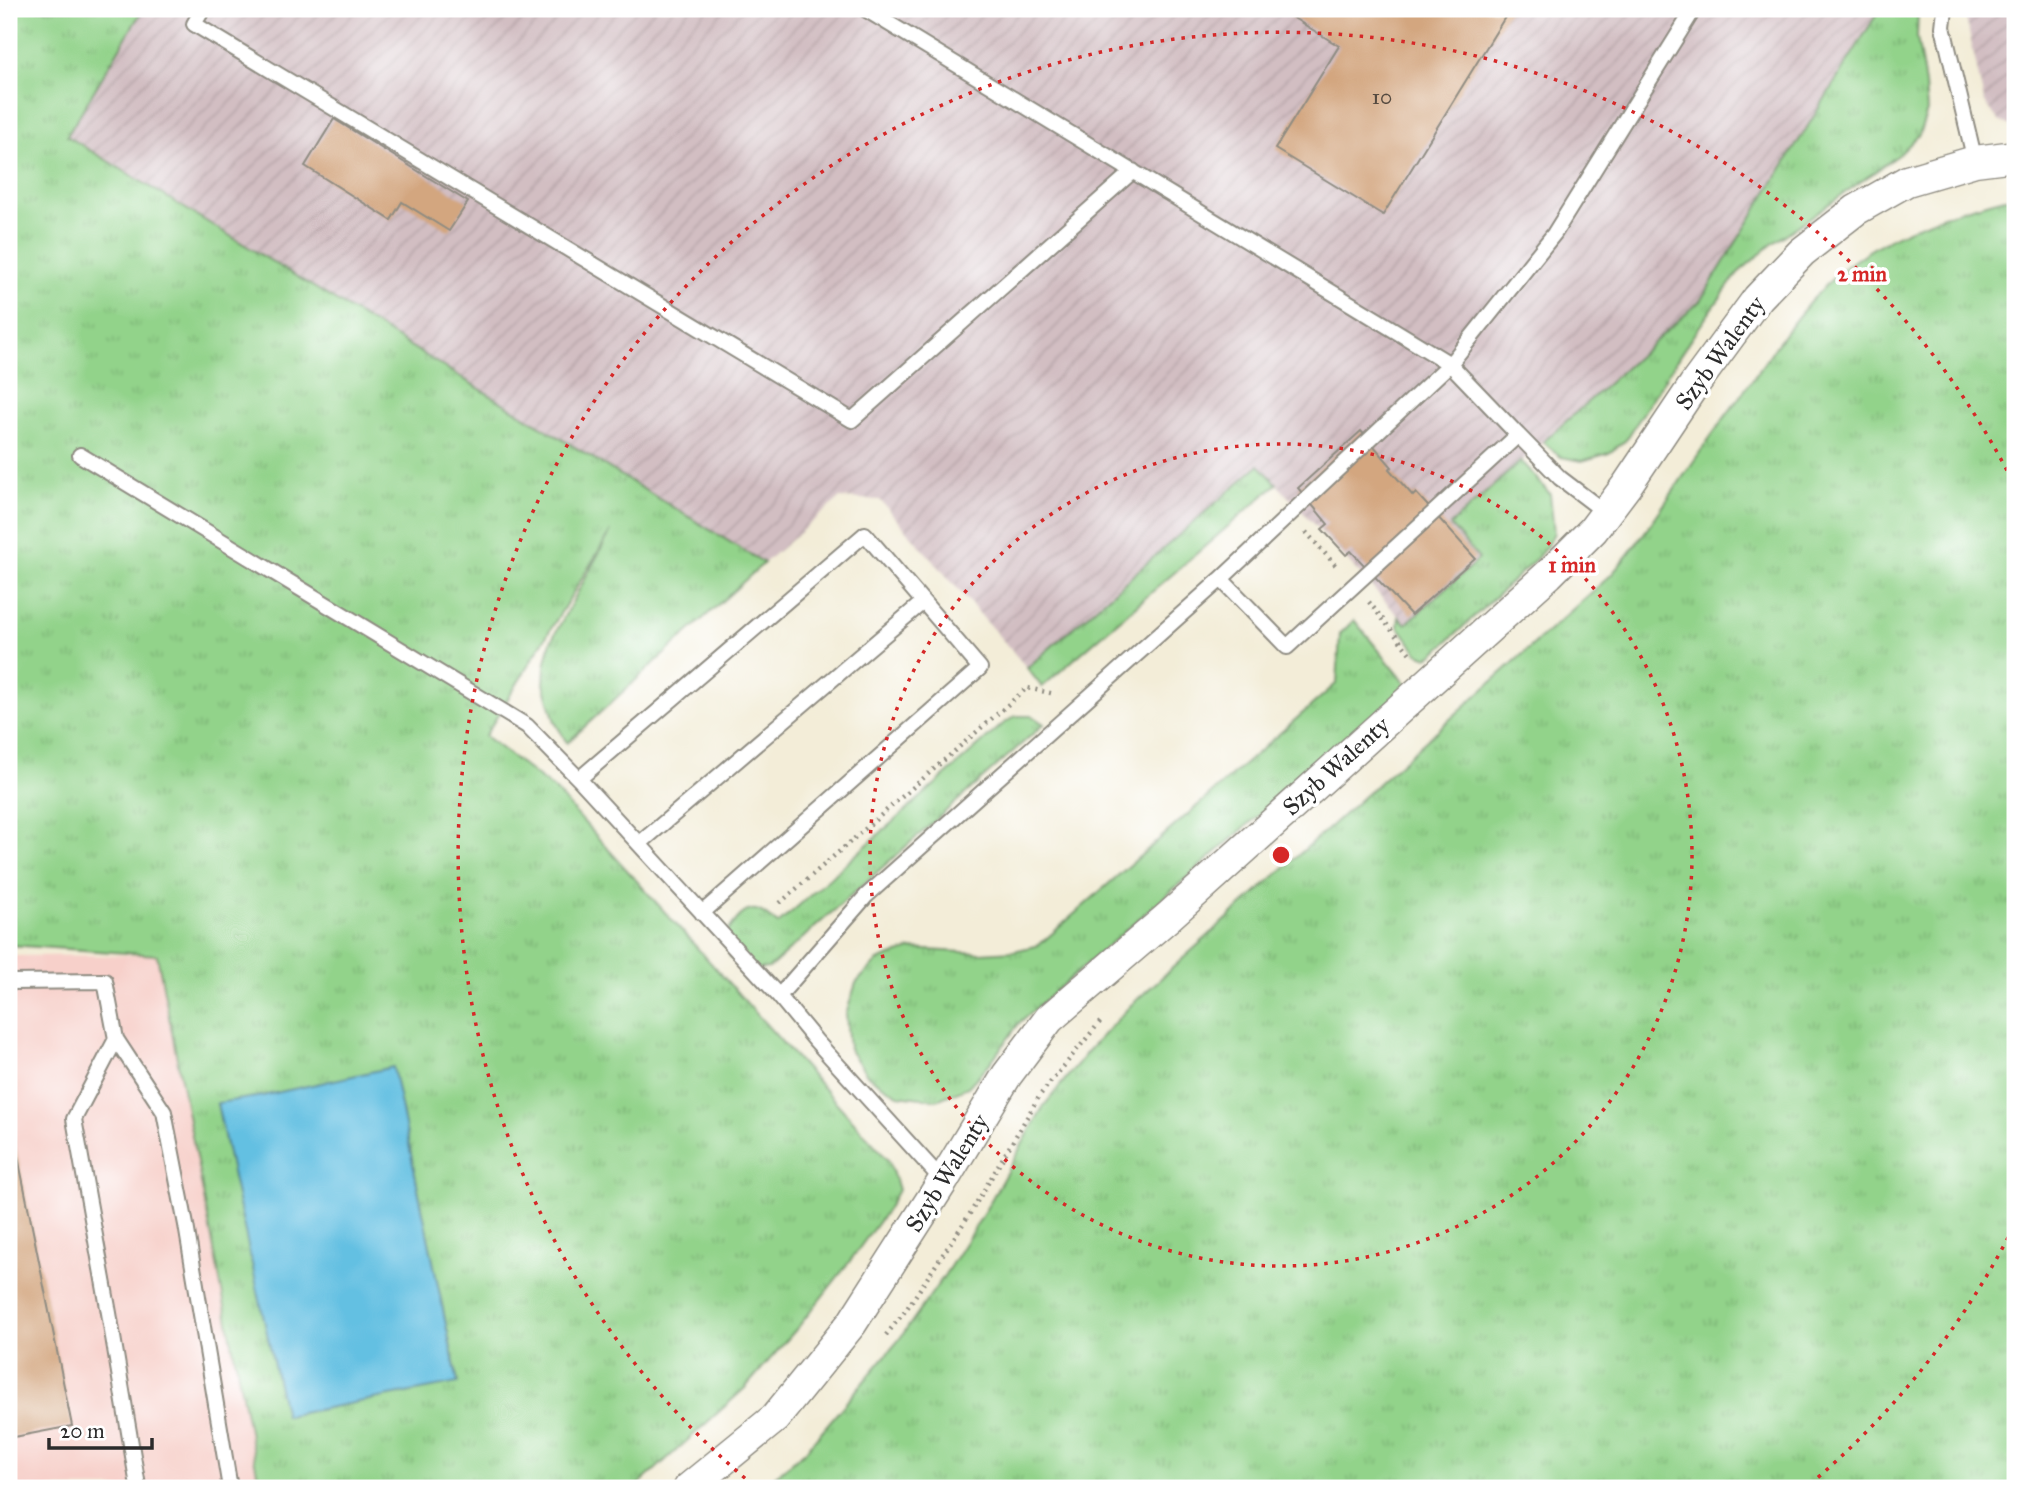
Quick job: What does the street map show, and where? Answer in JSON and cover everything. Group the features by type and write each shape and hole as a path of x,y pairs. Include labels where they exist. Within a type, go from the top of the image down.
{"street":[{"name":"Szyb Walenty","path":"689,1488 775,1418 852,1323 1007,1075 1049,1019 1167,918 1549,574 1593,530 1758,298 1802,252 1856,210 1907,181 1975,161 2015,156"}],"lane":[{"path":"204,9 194,24 852,420 1133,171"},
{"path":"865,9 1450,364 1559,478 1606,513"},
{"path":"779,996 866,896 1221,579 1450,364 1554,234 1694,9"},
{"path":"1945,9 1943,27 1975,161"},
{"path":"1221,579 1287,647 1518,435"},
{"path":"80,455 527,726 779,996 816,1041 943,1181"},
{"path":"579,779 864,534 980,668 702,912"},
{"path":"639,844 923,602"},
{"path":"9,982 105,981 116,1040 164,1112 230,1488"},
{"path":"116,1040 74,1119 138,1486 135,1488"}],"path":[{"path":"880,1342 906,1310 971,1212 1040,1095 1105,1016"}],"shaded area":[{"path":"143,9 1882,9 1700,301 1451,525 1479,559 1406,624 1259,465 1027,668 880,500 840,498 764,563 67,135"},
{"path":"1964,9 2015,9 2015,128 1998,120 1984,101"},
{"path":"157,955 260,1488 9,1488 9,956"}],"green space":[{"path":"9,9 143,9 67,136 764,563 567,743 555,722 544,684 545,666 551,641 611,531 485,736 555,790 889,1161 898,1190 887,1210 847,1265 745,1388 635,1488 260,1488 157,955 9,945","holes":["393,1068 458,1382 286,1416 217,1104"]},
{"path":"1880,9 1918,9 1917,37 1927,111 1919,135 1900,154 1771,245 1738,273 1687,344 1626,440 1609,453 1582,461 1561,457 1543,442 1700,301"},
{"path":"2005,198 2015,198 2015,1488 762,1488 806,1450 898,1341 981,1218 1043,1107 1088,1051 1131,1005 1611,575 1646,531 1784,335 1829,282 1859,257 1899,234 1940,217"},
{"path":"1521,461 1550,494 1554,533 1538,557 1434,654 1427,657 1418,653 1398,626 1399,617 1406,624 1479,559 1450,525"},
{"path":"1259,465 1277,484 1042,687 1027,668"},
{"path":"1354,620 1408,686 1020,1022 990,1063 968,1087 937,1100 898,1095 868,1076 849,1049 846,1014 856,983 877,961 910,949 980,953 1014,951 1039,945 1337,683 1340,634"},
{"path":"1016,716 1032,716 1044,724 769,968 748,970 730,957 727,933 740,916 749,911 759,911 778,924 1003,724"}],"water":[{"path":"393,1067 458,1383 285,1416 217,1103 262,1096"}],"building":[{"path":"1279,9 1510,9 1383,215 1275,149 1339,46"},
{"path":"334,119 468,202 449,231 402,202 391,220 305,166"},
{"path":"1361,431 1413,496 1416,493 1475,558 1411,615 1351,551 1346,555 1322,529 1328,524 1298,488"},
{"path":"9,1112 72,1426 9,1438"}]}
